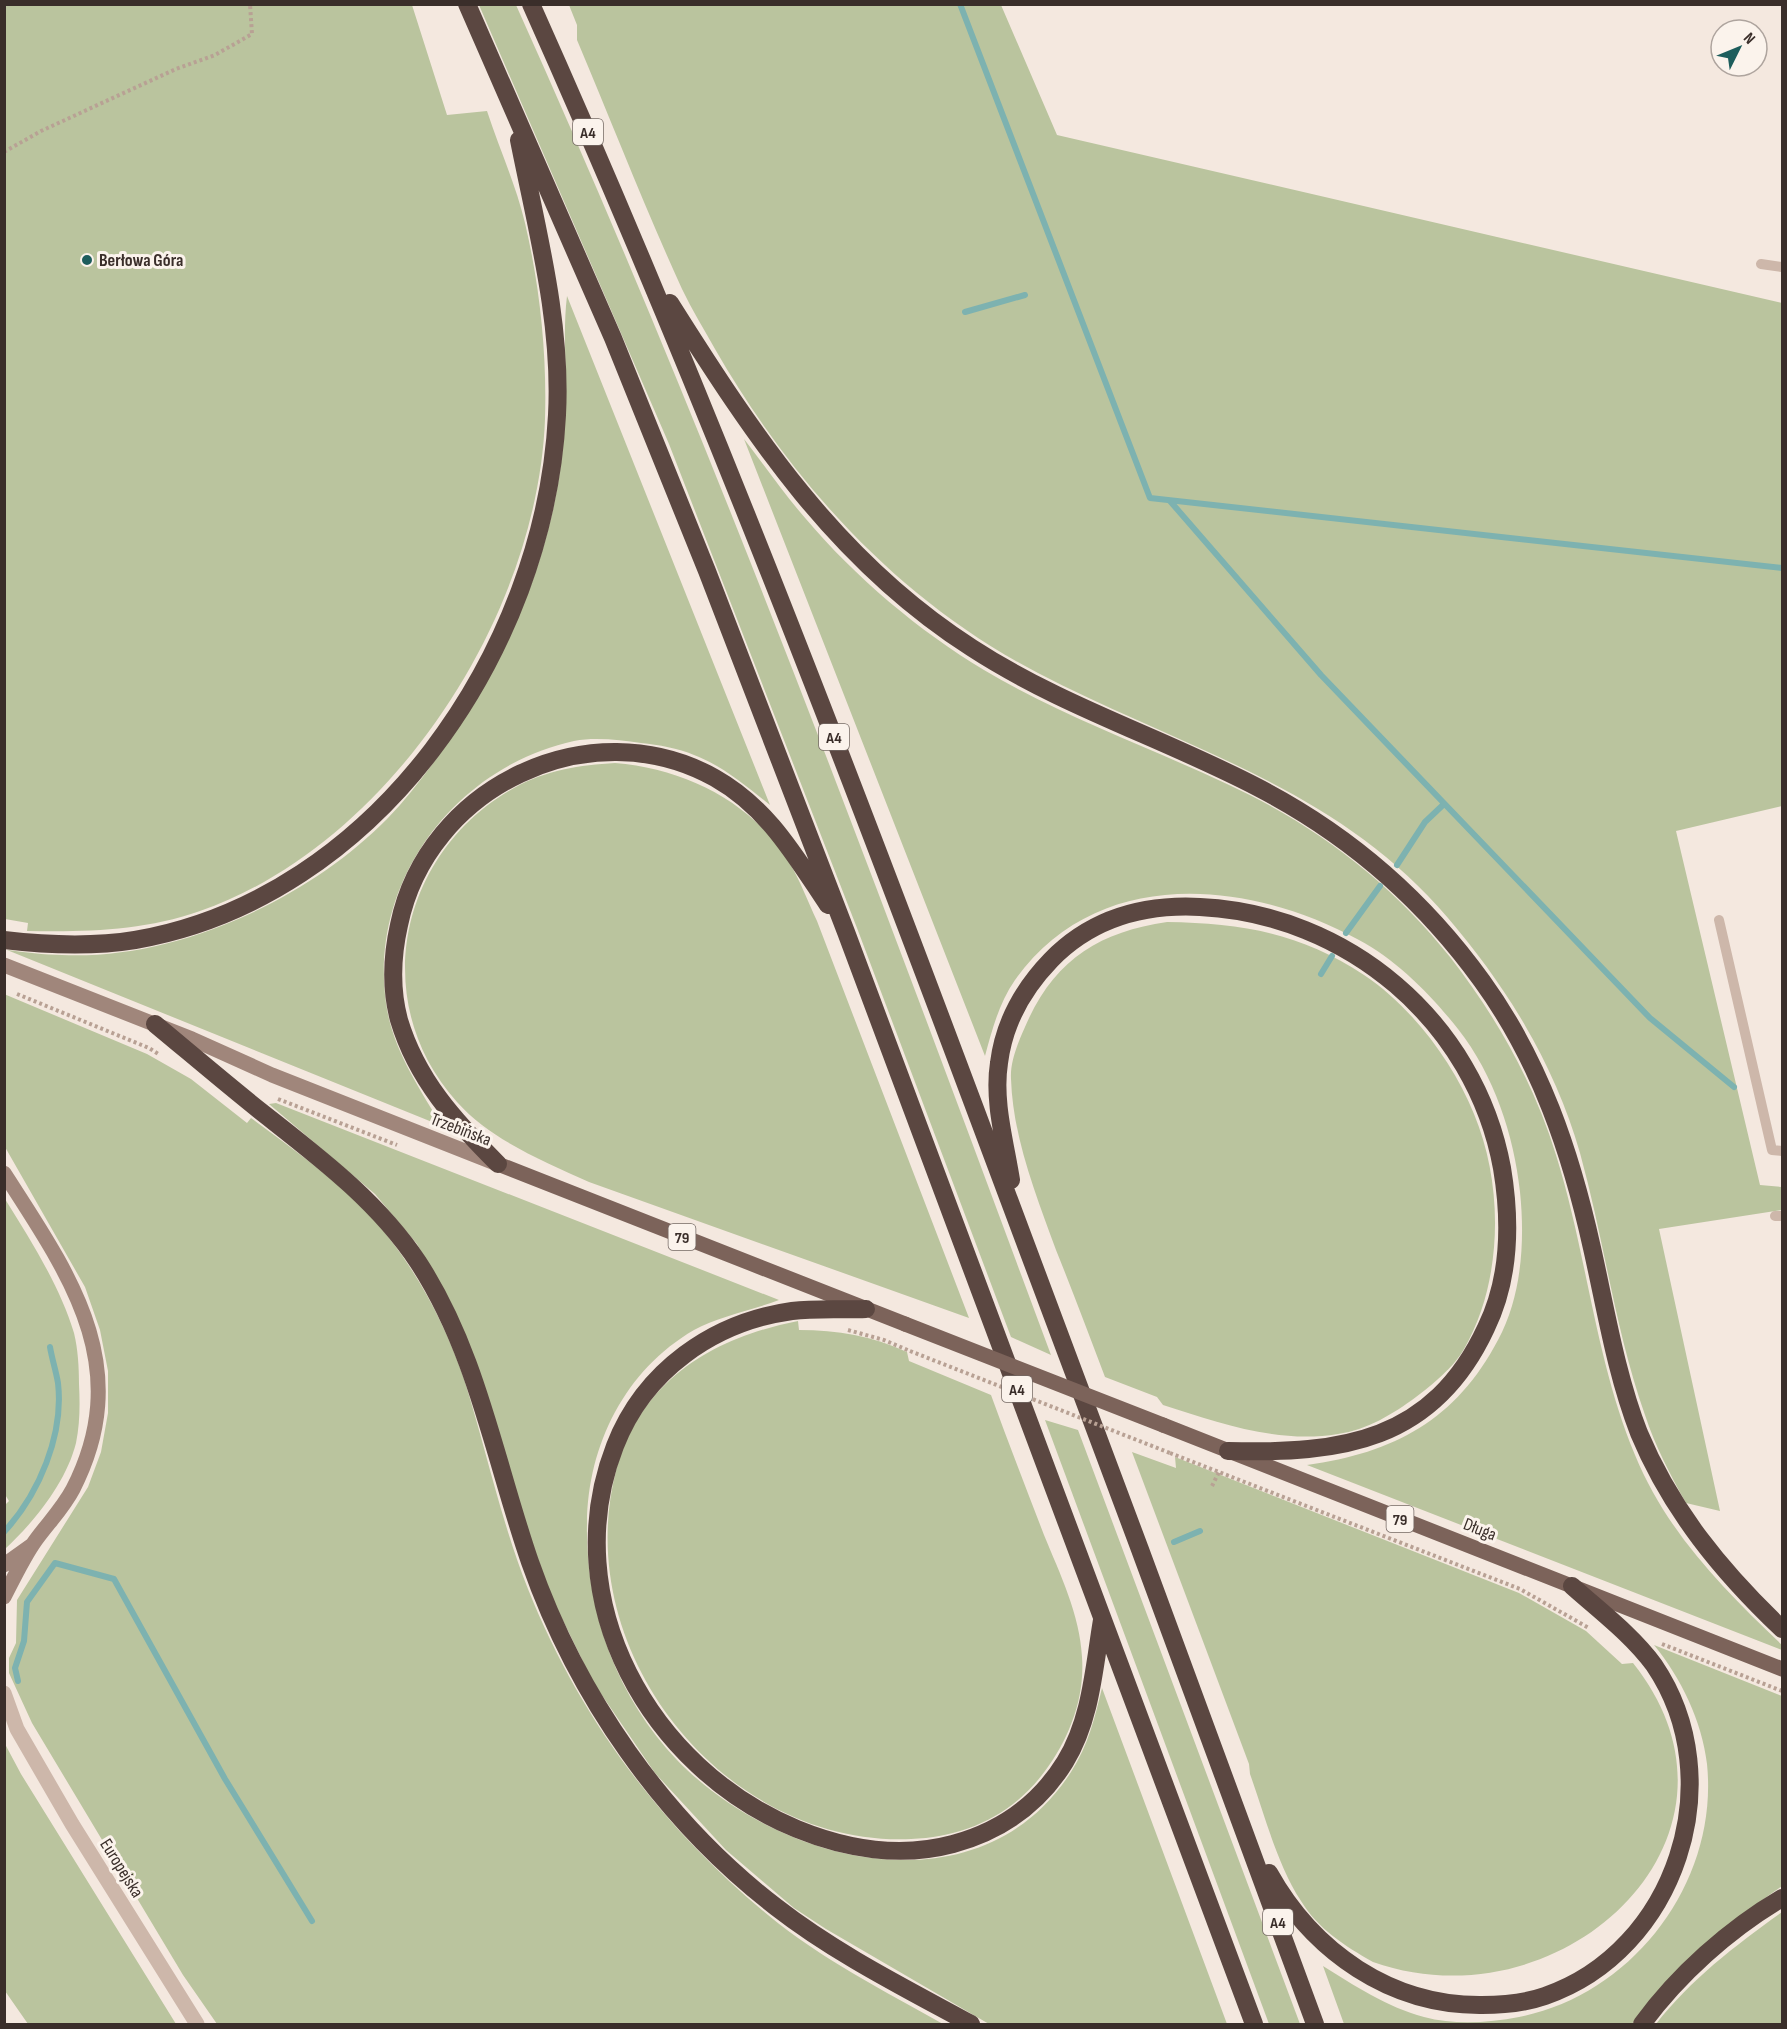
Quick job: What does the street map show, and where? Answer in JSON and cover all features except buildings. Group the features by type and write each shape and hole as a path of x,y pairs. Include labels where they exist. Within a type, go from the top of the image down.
{"highway":[{"name":"A4","path":"467,4 654,437 846,932 1254,2025"},
{"name":"A4","path":"531,4 643,261 762,552 1016,1217 1315,2025"},
{"path":"4,940 98,944 134,940 207,921 251,902 318,861 376,812 418,765 470,694 499,641 529,566 551,473 557,417 552,311 511,103"},
{"path":"643,261 738,410 778,466 850,550 914,606 957,639 1010,672 1258,787 1299,811 1377,866 1444,932 1483,983 1507,1020 1544,1089 1556,1118 1568,1152 1591,1242 1617,1362 1638,1428 1654,1467 1688,1524 1727,1573 1782,1629"},
{"path":"498,1164 439,1101 422,1074 399,1018 394,960 405,900 425,858 455,820 500,783 545,762 594,752 616,751 644,754 692,767 735,792 772,823 846,932"},
{"path":"1016,1217 997,1090 1003,1042 1019,1002 1041,971 1075,939 1107,920 1141,910 1193,907 1245,911 1289,922 1332,941 1379,970 1434,1022 1450,1042 1479,1096 1491,1126 1504,1184 1508,1212 1504,1269 1499,1295 1483,1337 1466,1365 1434,1399 1402,1424 1380,1434 1361,1442 1323,1449 1284,1452 1228,1451"},
{"path":"155,1024 343,1178 390,1224 425,1274 452,1323 469,1365 529,1559 549,1611 587,1689 650,1780 687,1825 733,1871 776,1907 865,1966 971,2025"},
{"path":"866,1309 796,1311 771,1315 740,1324 704,1341 656,1378 621,1429 601,1490 598,1557 600,1586 624,1664 644,1702 664,1731 716,1783 781,1823 837,1843 867,1849 920,1850 945,1846 999,1826 1022,1811 1049,1785 1065,1762 1085,1715 1102,1617"},
{"path":"1240,1820 1282,1895 1307,1925 1343,1960 1372,1978 1419,1998 1461,2005 1516,2002 1544,1996 1599,1966 1619,1950 1653,1909 1676,1866 1689,1820 1691,1778 1688,1749 1662,1681 1640,1648 1572,1586"},
{"path":"1641,2025 1689,1970 1733,1932 1782,1898"}],"main road":[{"name":"Trzebińska","path":"4,964 155,1024 272,1075 1163,1425"},
{"path":"4,1173 69,1277 89,1324 96,1359 95,1416 84,1464 60,1511 32,1545 4,1597"},
{"name":"Długa","path":"1163,1425 1782,1669"},
{"path":"4,1564 32,1545"}],"street":[{"name":"Europejska","path":"4,1693 17,1730 78,1834 197,2025"},
{"name":"Europejska","path":"4,1717 17,1730"}],"lane":[{"path":"1761,264 1782,267"},
{"path":"1719,920 1772,1150 1782,1151"}],"path":[{"path":"4,152 41,131 176,69 215,55 252,34 250,4"},
{"path":"17,994 148,1048 165,1058"},
{"path":"254,1106 264,1094 398,1146"},
{"path":"846,1329 884,1340 1520,1589 1596,1634"},
{"path":"1212,1486 1218,1472"},
{"path":"1640,1648 1650,1639 1782,1691"}],"green space":[{"path":"4,5 412,5 447,115 487,111 521,209 530,247 544,345 545,419 536,494 515,570 483,644 441,714 391,778 333,834 269,879 200,911 157,923 115,929 27,931 28,923 5,919"},
{"path":"479,5 516,5 660,338 795,675 1051,1355 1011,1337 857,928 669,444"},
{"path":"569,5 1001,5 1057,135 1782,303 1782,806 1676,831 1760,1185 1782,1187 1782,1210 1659,1229 1720,1511 1686,1503 1658,1449 1645,1415 1626,1350 1588,1185 1570,1120 1527,1028 1470,944 1405,873 1358,835 1308,803 1256,775 1093,700 1038,673 987,644 940,611 895,574 853,534 778,446 745,398 690,304 655,228 577,40 577,25"},
{"path":"567,296 770,805 724,771 688,753 655,745 599,739 574,741 531,755 492,776 458,803 429,836 407,873 391,914 384,958 386,1003 394,1036 424,1097 442,1126 7,950 55,955 106,954 150,947 194,936 238,919 279,899 319,875 355,848 387,819 408,795 447,743 493,669 517,621 536,571 554,506 562,456 566,404"},
{"path":"744,439 790,500 845,562 889,602 936,638 1013,687 1227,784 1290,817 1320,836 1376,879 1427,929 1483,1003 1512,1051 1537,1102 1567,1192 1610,1382 1621,1419 1648,1483 1663,1509 1698,1558 1782,1645 1782,1650 1307,1465 1368,1452 1395,1441 1442,1412 1463,1392 1481,1368 1506,1323 1520,1268 1522,1229 1520,1192 1507,1128 1482,1066 1458,1029 1437,1004 1400,968 1359,940 1315,919 1270,904 1223,896 1176,894 1130,901 1088,917 1049,943 1009,989 997,1017 985,1056"},
{"path":"615,763 666,772 714,792 736,805 756,822 789,862 817,921 969,1318 589,1182 554,1166 485,1128 457,1102 429,1062 412,1020 405,976 409,931 422,889 444,850 475,816 514,788 538,777 563,770"},
{"path":"1167,922 1220,925 1270,933 1317,949 1364,975 1398,1003 1429,1037 1455,1075 1474,1114 1491,1172 1495,1233 1486,1294 1477,1322 1460,1356 1429,1387 1389,1415 1359,1429 1316,1436 1271,1434 1249,1430 1163,1405 1157,1397 1105,1377 1056,1250 1027,1166 1016,1123 1011,1079 1015,1052 1036,1004 1064,967 1099,942 1120,933"},
{"path":"4,994 147,1054 191,1079 247,1123 251,1118 308,1161 336,1183 379,1225 409,1266 446,1333 464,1379 518,1563 549,1636 572,1682 627,1767 658,1807 693,1845 768,1915 831,1960 943,2024 217,2024 183,1975 32,1723 9,1673 9,1658 16,1643 17,1600 88,1487 101,1452 108,1413 108,1371 100,1330 85,1287 5,1147"},
{"path":"276,1103 779,1300 703,1325 670,1347 648,1366 630,1388 603,1438 594,1466 589,1494 588,1556 592,1588 609,1650 637,1709 677,1760 719,1796 768,1826 822,1847 877,1859 933,1858 985,1845 1032,1817 1077,1762 1090,1731 1102,1688 1227,2024 989,2024 794,1908 726,1850 655,1773 593,1682 552,1598 437,1279 417,1244 375,1194 269,1104"},
{"path":"5,1199 44,1264 68,1315 77,1352 80,1406 76,1443 65,1473 38,1514 5,1549 5,1505 9,1501 4,1493"},
{"path":"798,1321 799,1330 854,1335 894,1346 907,1352 909,1361 991,1395 1068,1595 1080,1641 1082,1672 1078,1703 1068,1732 1054,1759 1018,1800 986,1821 969,1828 950,1834 911,1839 843,1833 780,1810 724,1774 676,1726 640,1669 616,1606 608,1539 616,1471 627,1439 642,1412 661,1388 709,1352 737,1339"},
{"path":"1045,1420 1078,1430 1300,2024 1269,2024"},
{"path":"1132,1452 1176,1468 1175,1457 1519,1593 1586,1631 1622,1664 1633,1663 1669,1728 1677,1792 1661,1851 1626,1903 1575,1942 1513,1968 1444,1975 1373,1962 1342,1943 1315,1920 1301,1901 1278,1856 1250,1774 1249,1764"},
{"path":"1654,1645 1782,1696 1782,1886 1701,1949 1666,1984 1632,2024 1344,2024 1323,1966 1372,1995 1410,2013 1435,2020 1495,2021 1519,2017 1560,2005 1598,1985 1632,1958 1660,1927 1683,1890 1699,1850 1707,1808 1707,1764 1700,1732 1689,1701 1673,1671"},
{"path":"5,1744 21,1774 176,2024 28,2024 5,1991"},
{"path":"1782,1912 1782,2024 1656,2024 1699,1977"}],"waterway":[{"path":"960,4 1150,498 1782,568"},
{"path":"965,312 1025,295"},
{"path":"1170,501 1321,675 1650,1018 1734,1087"},
{"path":"1397,865 1425,822 1444,804"},
{"path":"1346,933 1380,886"},
{"path":"1321,974 1332,956"},
{"path":"4,1532 17,1517 38,1482 53,1443 59,1403 58,1383 50,1347"},
{"path":"1174,1542 1200,1531"},
{"path":"18,1681 15,1668 24,1641 27,1602 55,1563 114,1579 225,1779 312,1921"}],"place":[{"name":"Berłowa Góra","path":"87,260"}]}
